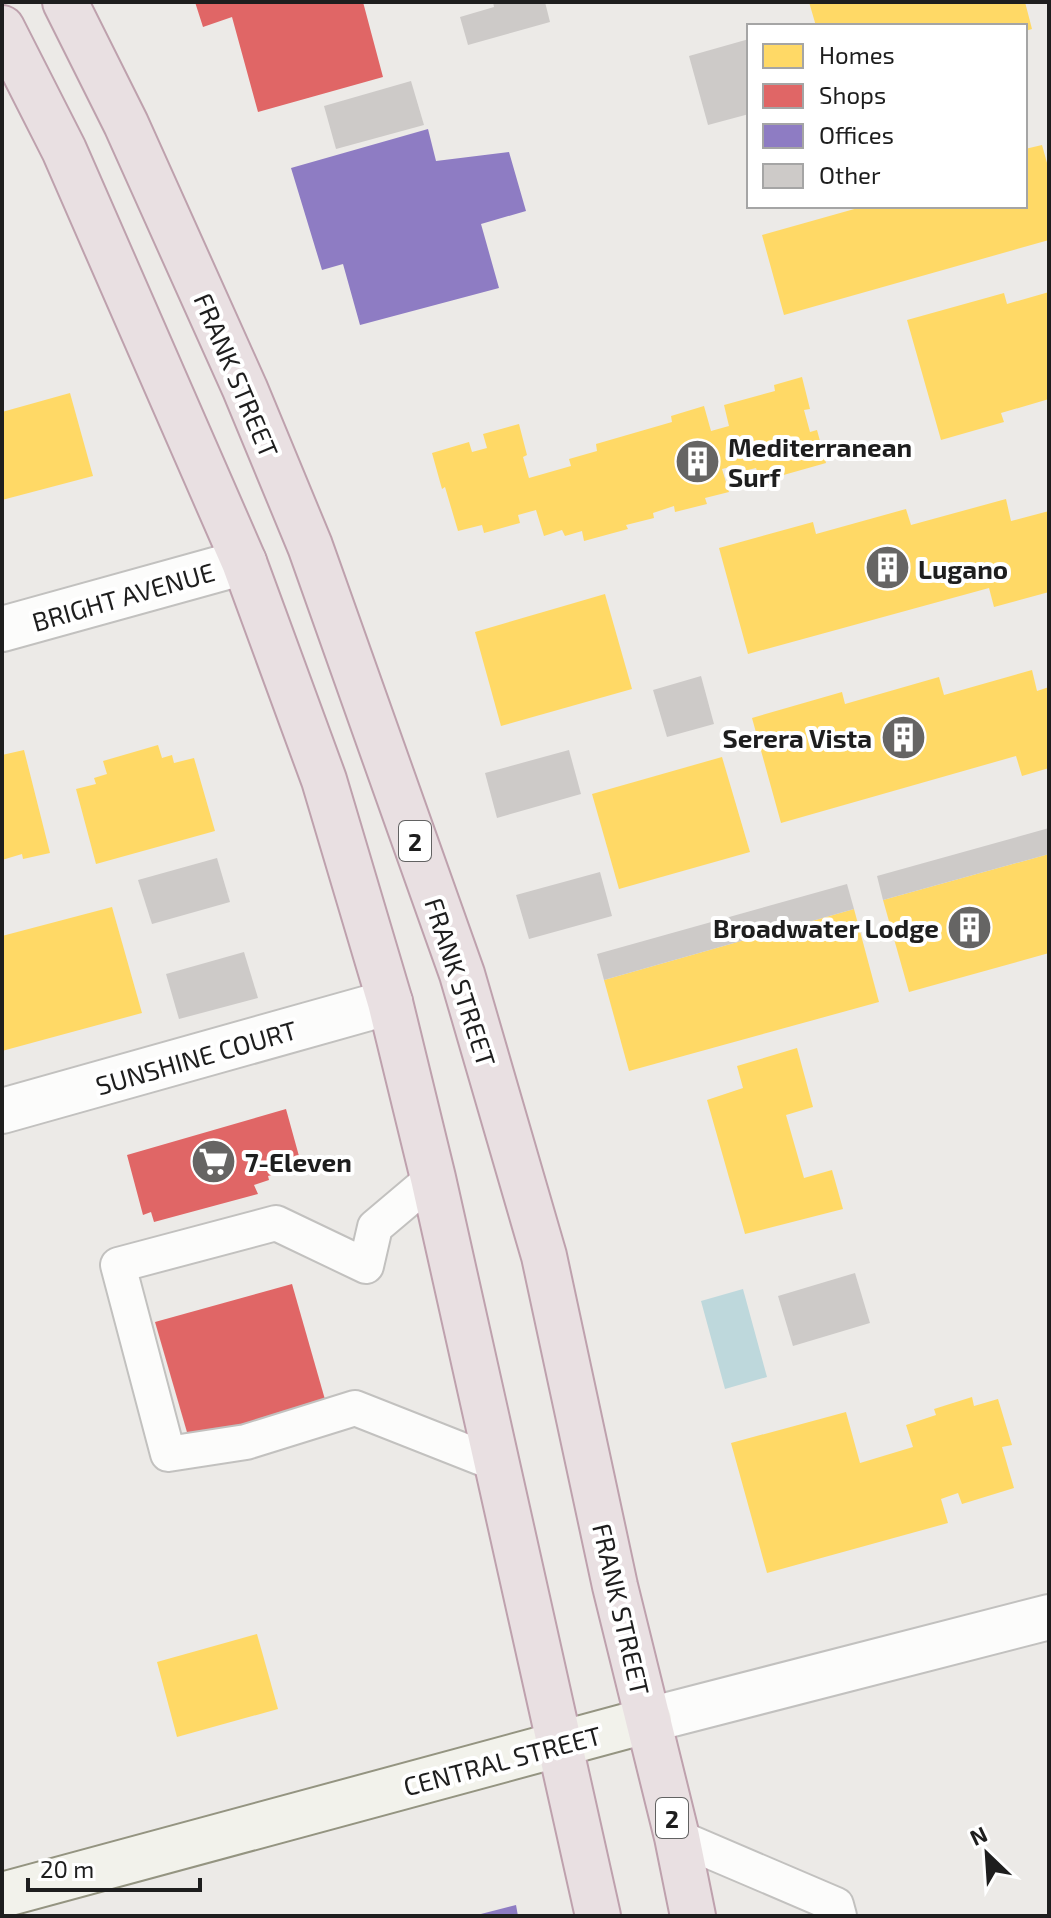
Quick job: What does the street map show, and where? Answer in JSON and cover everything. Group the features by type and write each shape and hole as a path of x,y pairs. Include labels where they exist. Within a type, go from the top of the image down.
{"highway":[{"name":"FRANK STREET","path":"65,2 126,124 245,389 304,532 462,974 544,1256 615,1586 677,1837 693,1916"},
{"path":"2,28 64,150 244,562 324,780 390,1002 433,1178 598,1916"}],"main road":[{"name":"CENTRAL STREET","path":"2,1895 649,1720"}],"street":[{"name":"BRIGHT AVENUE","path":"2,629 244,562"},
{"name":"SUNSHINE COURT","path":"2,1111 390,1002"},
{"name":"CENTRAL STREET","path":"649,1720 1049,1617"}],"lane":[{"path":"433,1178 375,1227 366,1266 276,1223 118,1265 168,1454 246,1442 355,1408 497,1464"},
{"path":"677,1837 836,1905 839,1916"}],"water":[{"path":"743,1289 767,1377 725,1389 701,1301"}],"building: Homes":[{"path":"809,2 1025,2 1032,29 1027,30 1027,24 815,24"},
{"path":"1042,145 1049,170 1049,240 784,315 762,235 858,208 1027,208 1027,149"},
{"path":"1049,292 1049,399 1001,413 1004,422 941,440 907,320 1004,293 1007,304"},
{"name":"Mediterranean Surf","path":"802,377 810,409 804,410 810,432 817,430 826,463 780,476 781,479 762,485 756,468 740,472 738,465 722,469 729,492 705,498 707,504 675,512 674,506 653,513 654,518 626,525 628,529 584,541 582,531 565,536 562,530 544,536 536,510 518,515 520,523 484,533 482,525 458,531 432,453 469,442 472,452 487,448 483,434 519,424 529,478 571,466 569,459 597,451 596,444 672,422 671,416 704,406 711,431 729,426 724,405 775,391 774,385"},
{"path":"70,393 93,476 2,500 2,412"},
{"name":"Lugano","path":"1006,499 1011,521 1049,511 1049,592 994,607 989,588 748,654 719,548 813,522 816,534 906,509 911,525"},
{"path":"605,594 632,689 501,726 475,632"},
{"name":"Serera Vista","path":"1032,670 1037,691 1049,687 1049,768 1022,776 1016,756 781,823 752,718 842,692 845,704 939,677 944,695"},
{"path":"158,745 162,758 172,755 174,763 194,758 215,831 96,864 76,789 96,784 94,778 107,774 103,761"},
{"path":"24,750 50,853 23,859 22,854 2,860 2,755"},
{"path":"722,757 750,852 619,889 592,794"},
{"name":"Broadwater Lodge","path":"1049,854 1049,953 909,992 883,900"},
{"path":"112,907 142,1013 2,1051 2,936"},
{"path":"854,909 879,1002 629,1071 604,980"},
{"path":"797,1048 813,1107 786,1115 804,1178 832,1170 843,1209 745,1234 707,1100 743,1088 737,1066"},
{"path":"972,1397 974,1406 998,1399 1012,1445 1002,1447 1014,1488 962,1504 958,1493 941,1499 948,1523 767,1573 731,1443 846,1412 860,1463 913,1447 906,1425 936,1415 934,1409"},
{"path":"257,1634 278,1709 177,1737 157,1662"}],"building: Shops":[{"path":"195,2 363,2 383,77 258,112 232,17 203,27"},
{"name":"7-Eleven","path":"286,1109 302,1167 268,1176 269,1180 254,1185 258,1194 154,1222 151,1212 143,1215 127,1155"},
{"path":"292,1284 328,1410 191,1446 155,1322"}],"building: Offices":[{"path":"428,129 436,161 509,152 526,211 481,224 499,288 360,325 343,264 322,270 291,168"},
{"path":"516,1905 518,1916 477,1916 477,1915"}],"building: Other":[{"path":"493,2 545,2 550,22 468,45 460,17 494,7"},
{"path":"747,40 747,115 708,125 689,56"},
{"path":"411,81 424,125 336,149 324,106"},
{"path":"701,676 714,724 667,737 653,690"},
{"path":"569,750 581,794 497,818 485,773"},
{"path":"1049,828 1049,854 883,900 877,876"},
{"path":"217,858 230,902 152,924 138,880"},
{"path":"600,872 612,916 529,939 516,895"},
{"path":"847,884 854,909 604,980 597,954"},
{"path":"244,952 258,998 179,1019 166,974"},
{"path":"855,1273 870,1323 793,1346 778,1296"}],"place":[{"name":"Mediterranean Surf","path":"697,461"},
{"name":"Lugano","path":"887,568"},
{"name":"Serera Vista","path":"903,737"},
{"name":"Broadwater Lodge","path":"970,927"},
{"name":"7-Eleven","path":"214,1161"}]}
